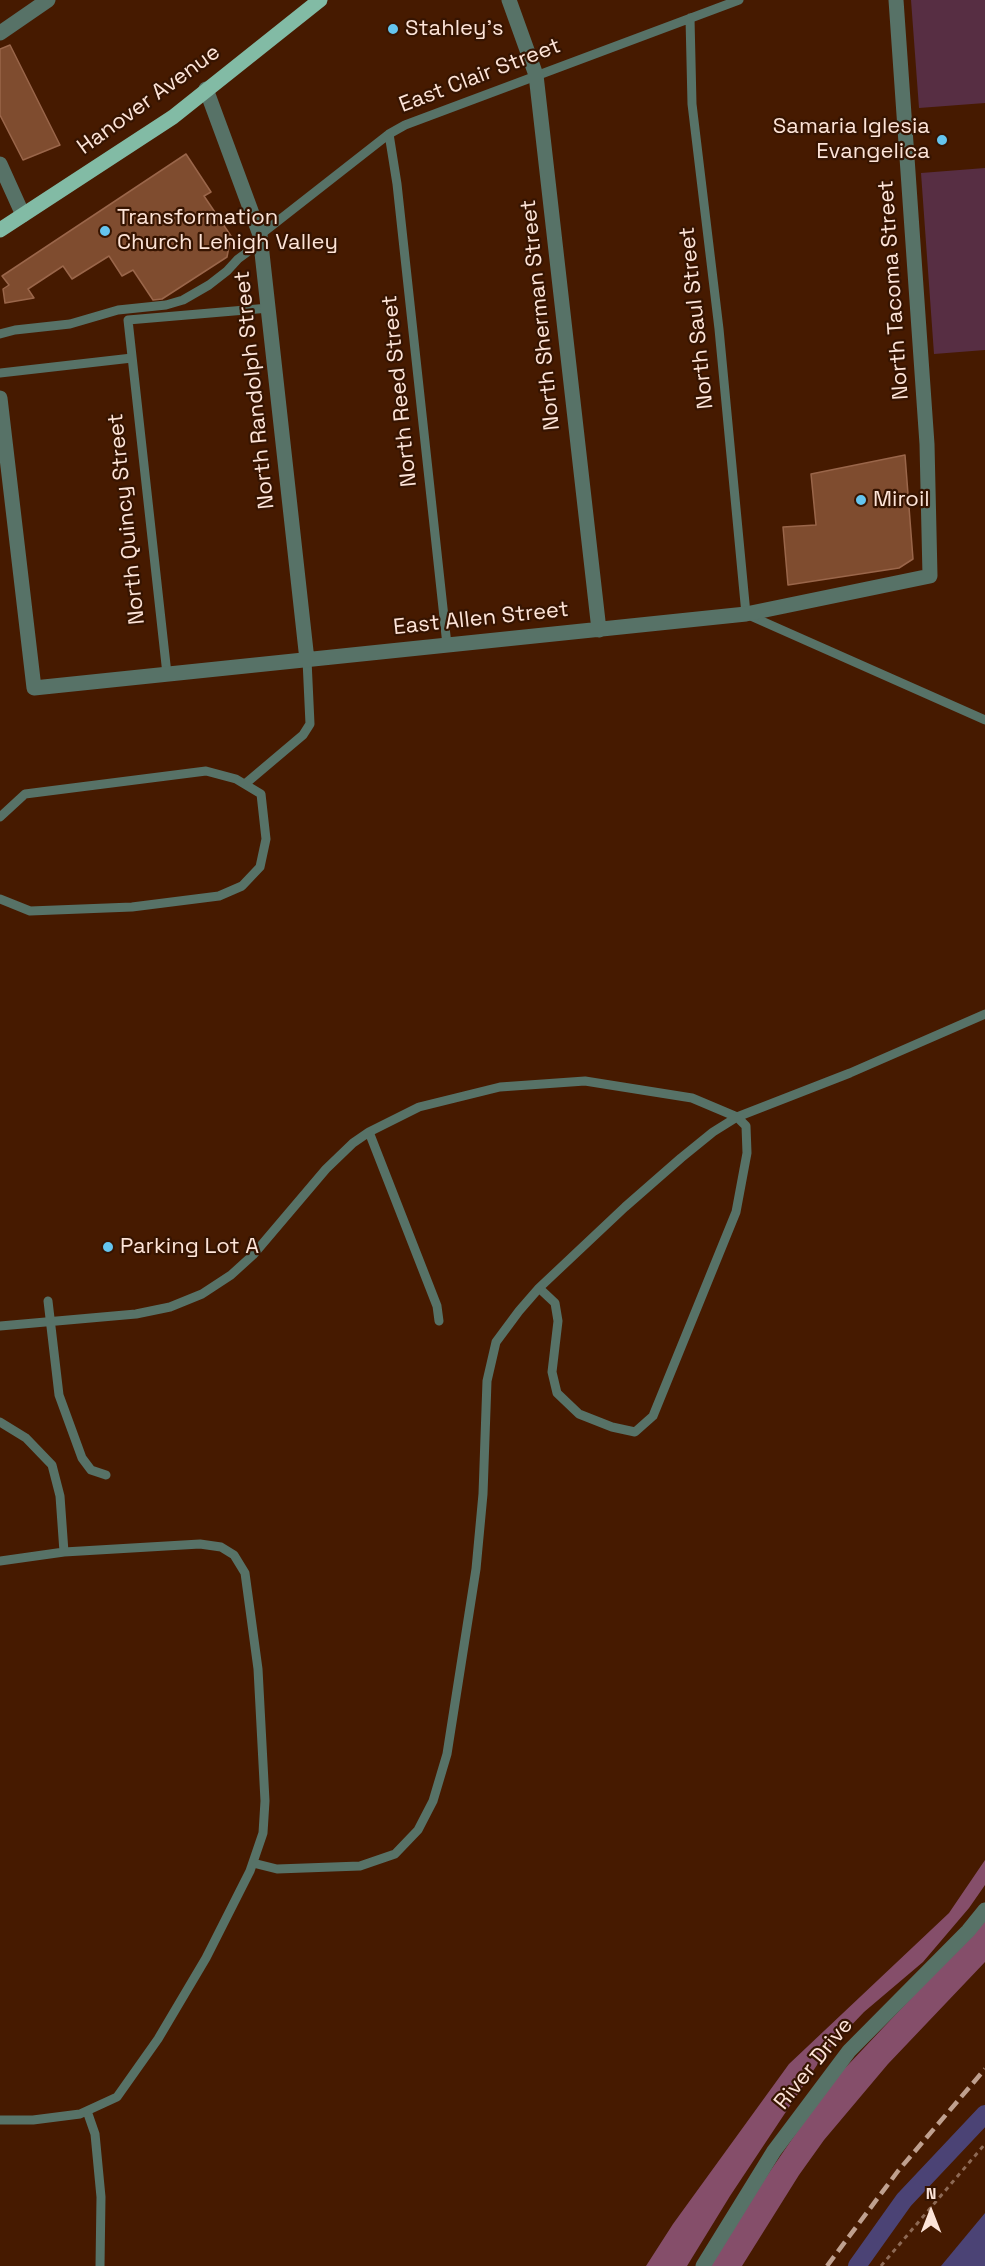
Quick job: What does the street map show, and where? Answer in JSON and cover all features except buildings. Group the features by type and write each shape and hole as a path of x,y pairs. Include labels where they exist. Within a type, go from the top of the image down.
{"main road":[{"name":"Hanover Avenue","path":"0,230 173,117 320,0"}],"street":[{"path":"0,33 48,0"},
{"name":"North Sherman Street","path":"509,0 536,75 599,630"},
{"name":"North Tacoma Street","path":"896,0 927,444 930,576"},
{"name":"North Randolph Street","path":"206,89 260,239 307,660"},
{"path":"0,165 23,215"},
{"name":"East Allen Street","path":"0,398 34,688 746,614 930,576"},
{"name":"River Drive","path":"703,2266 774,2151 849,2051 968,1931 985,1910"}],"lane":[{"name":"East Clair Street","path":"0,334 15,330 70,324 118,309 166,305 183,300 227,271 260,239 389,134 414,122 536,75 739,0"},
{"name":"North Saul Street","path":"690,18 693,104 719,329 746,614"},
{"name":"North Reed Street","path":"389,134 447,645"},
{"path":"0,373 132,358 128,320 269,308"},
{"name":"North Quincy Street","path":"132,358 167,675"},
{"path":"746,614 985,720"},
{"path":"245,784 303,735 310,724 307,660"},
{"path":"0,817 25,794 206,771 236,779 261,794 266,839 260,867 242,886 219,896 132,906 30,911 0,899"},
{"path":"253,1863 277,1869 314,1869 360,1866 395,1854 418,1830 433,1801 447,1754 476,1569 483,1494 487,1381 496,1342 519,1311 539,1288 625,1207 713,1132 737,1117 850,1073 985,1014"},
{"path":"0,1326 153,1311 202,1294 231,1275 253,1255 339,1155 369,1132 410,1110 457,1096 500,1087 585,1080 693,1098 737,1117 746,1126 747,1153 736,1212 653,1416 635,1432 612,1427 579,1414 557,1394 552,1372 558,1321 555,1304 539,1288"},
{"path":"369,1132 437,1306 439,1321"},
{"path":"48,1301 59,1395 82,1458 91,1470 106,1475"},
{"path":"0,1422 26,1438 52,1465 60,1496 64,1552"},
{"path":"0,1561 64,1552 200,1544 220,1547 234,1555 245,1573 258,1669 265,1801 263,1833 253,1863 206,1958 158,2039 117,2097 80,2114 33,2120 0,2120"},
{"path":"87,2111 95,2134 101,2197 100,2266"}],"path":[{"path":"881,2266 985,2144"}],"shaded area":[{"path":"911,0 985,0 985,103 919,108"},
{"path":"985,168 985,350 934,354 921,173"},
{"path":"985,1860 985,1885 969,1908 923,1962 864,2012 825,2053 730,2196 687,2266 646,2266 673,2224 789,2064 949,1913"},
{"path":"985,1920 985,1962 888,2064 824,2140 799,2175 742,2266 709,2266 829,2085"},
{"path":"985,2213 985,2266 941,2266"}],"waterway":[{"path":"857,2266 904,2200 985,2114"}],"railway":[{"path":"827,2266 898,2171 985,2069"}],"place":[{"name":"Stahley's","path":"393,29"},
{"name":"Samaria Iglesia Evangelica","path":"942,140"},
{"name":"Transformation Church Lehigh Valley","path":"105,231"},
{"name":"Miroil","path":"861,500"},
{"name":"Parking Lot A","path":"108,1247"}]}
